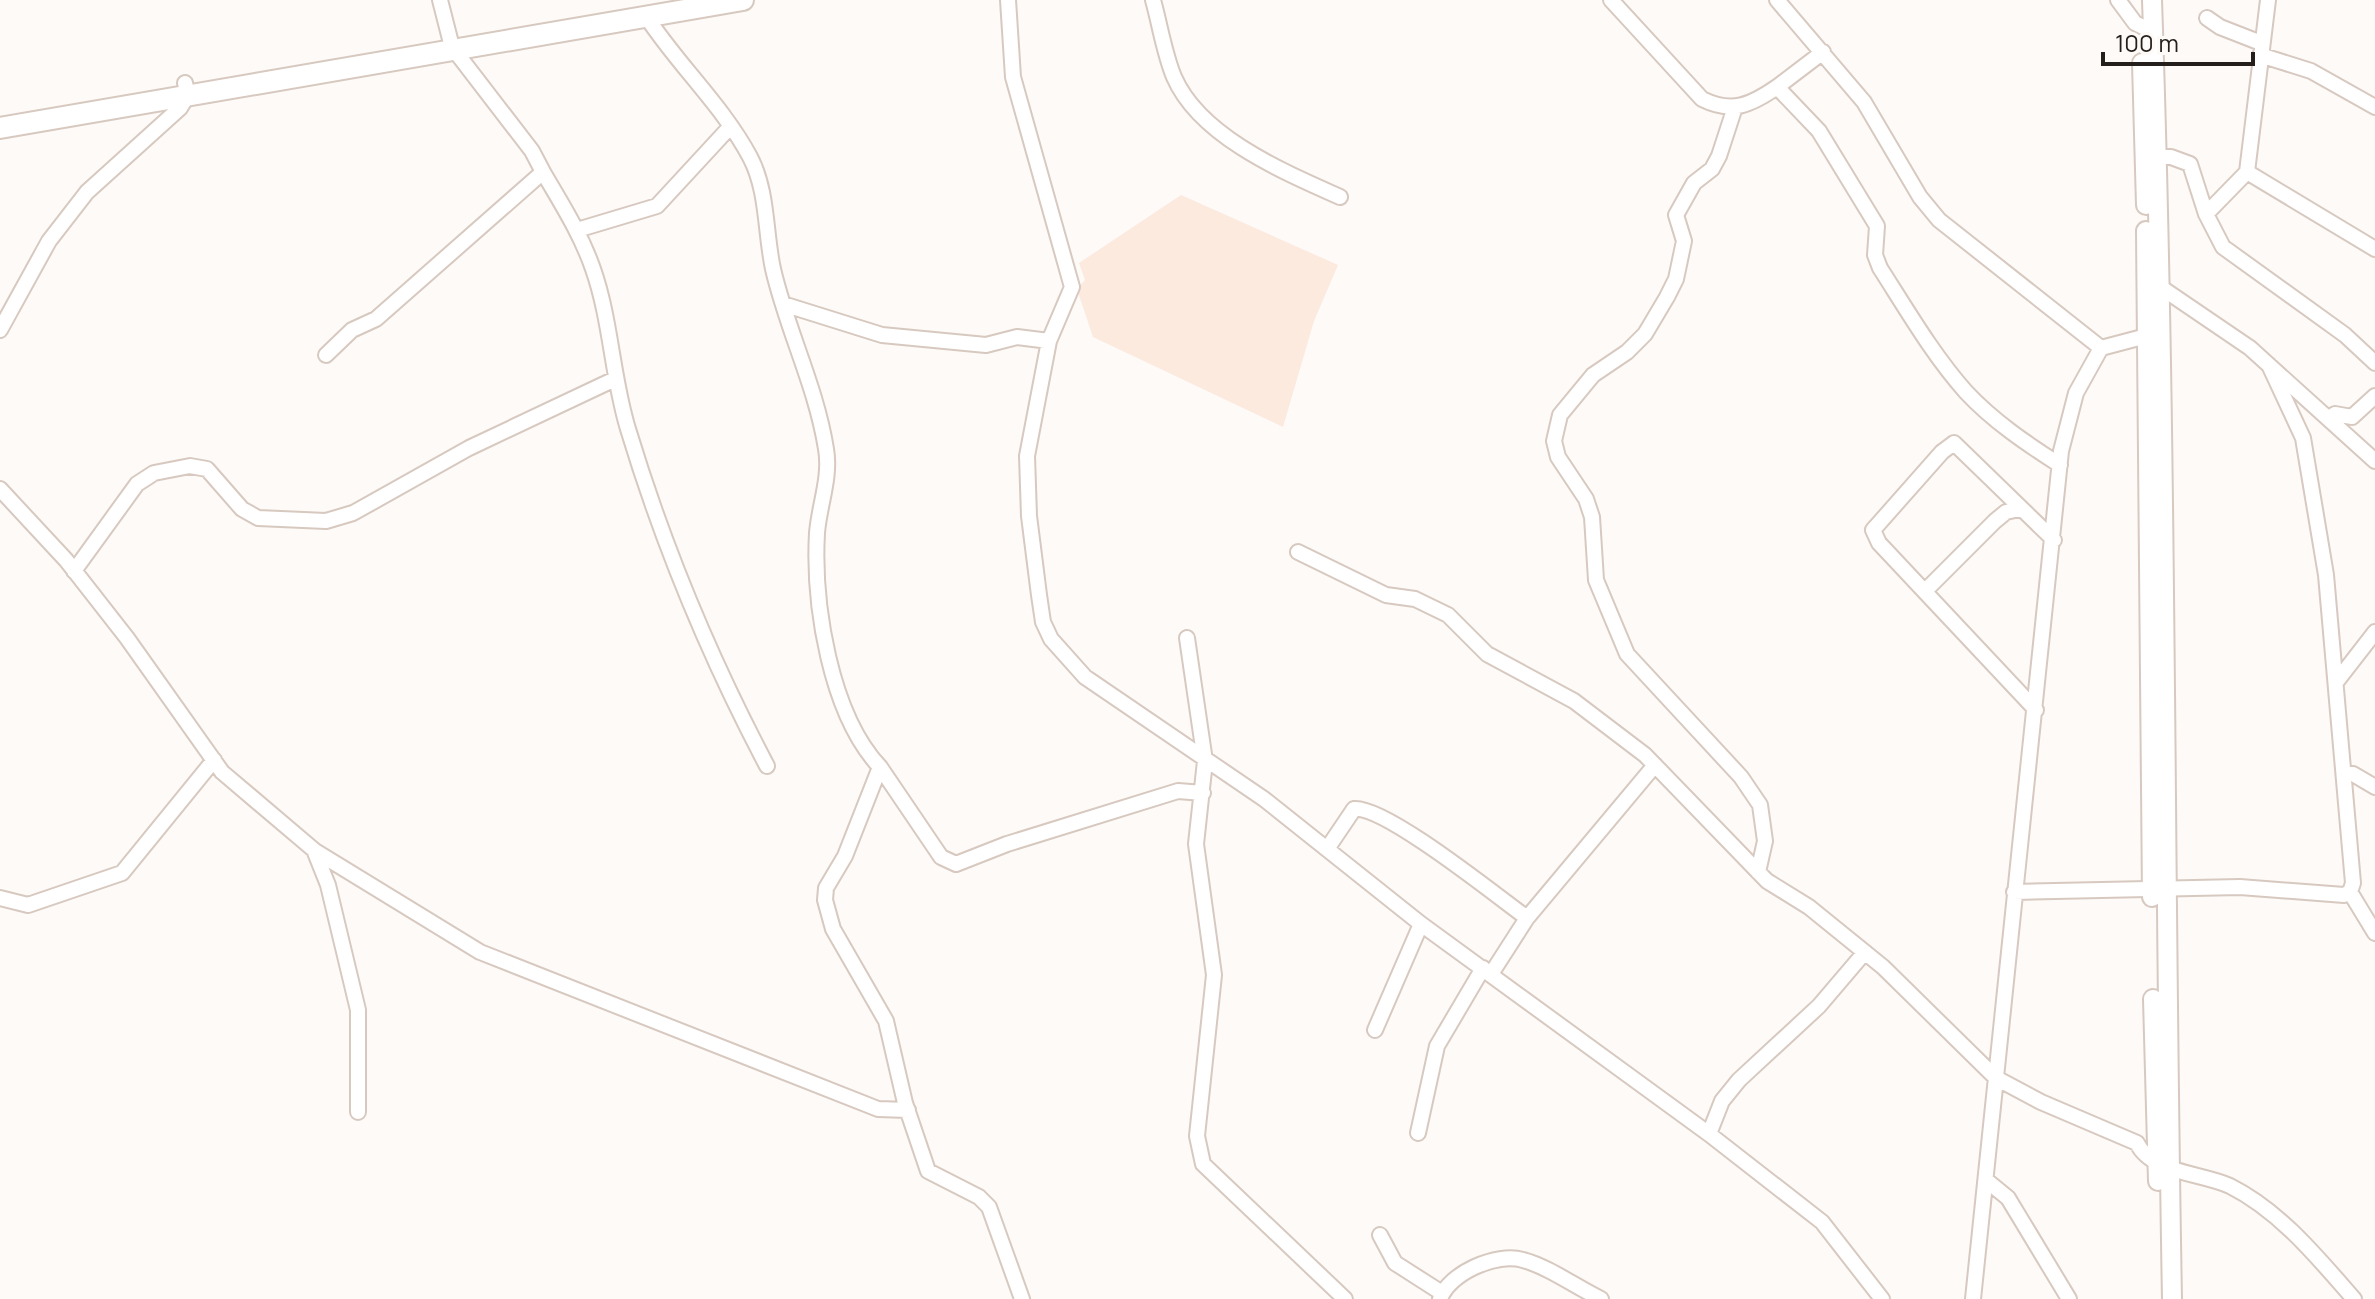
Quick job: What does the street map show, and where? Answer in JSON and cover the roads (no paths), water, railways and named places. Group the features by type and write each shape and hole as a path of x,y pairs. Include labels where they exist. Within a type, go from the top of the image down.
{"highway":[{"path":"0,128 186,89 663,0"},
{"path":"450,41 646,16 743,0"},
{"path":"0,115 186,89"}],"main road":[{"path":"2142,0 2147,30 2152,157 2162,1164 2172,1294"},
{"path":"2147,30 2152,0"}],"street":[{"path":"440,0 450,41 532,151 577,230 594,271 615,379 631,441 698,621 767,766"},
{"path":"1008,0 1007,36 1013,77 1072,287 1049,341 1027,456 1029,516 1043,622 1065,659 1085,677 1264,799 1421,924 1709,1134 1822,1222 1882,1299"},
{"path":"1153,0 1177,83 1220,134 1294,177 1340,197"},
{"path":"1611,0 1689,88 1715,105 1735,107 1750,104 1823,52"},
{"path":"1777,0 1864,102 1920,197 1939,220 2101,348"},
{"path":"2118,0 2147,30"},
{"path":"2206,214 2247,172 2268,0"},
{"path":"646,16 730,127 755,169 773,268 811,385 827,452 817,559 831,670 847,719 858,740 941,857 956,864 1007,844 1178,791 1203,793"},
{"path":"2207,18 2261,49 2311,71 2374,105"},
{"path":"1777,87 1819,131 1877,226 1875,255 1880,268 1932,348 1989,414 2060,465"},
{"path":"0,330 49,241 80,201 167,122 186,89"},
{"path":"1735,107 1712,169 1694,183 1676,215 1684,241 1676,279 1667,297 1645,334 1627,352 1593,375 1560,415 1554,441 1558,457 1586,499 1592,517 1592,565 1627,654 1741,777 1760,805 1765,841 1758,872"},
{"path":"577,230 657,206 730,127"},
{"path":"2152,157 2171,157 2190,164 2216,237 2232,254 2345,335 2375,363"},
{"path":"326,355 352,330 376,319 543,172"},
{"path":"2247,172 2375,249"},
{"path":"2152,281 2215,321 2269,365 2375,461"},
{"path":"783,304 882,335 986,345 1017,337 1049,341"},
{"path":"1973,1299 2014,892 2067,418 2076,393 2101,348 2152,334"},
{"path":"2014,892 2240,887 2344,895 2350,892 2353,883 2346,774 2326,575 2303,438 2269,365"},
{"path":"74,571 137,484 154,473 190,466 207,469 242,509 258,518 326,521 353,513 429,468 615,379"},
{"path":"2329,418 2335,414 2352,417 2375,396"},
{"path":"2036,710 1879,543 1873,530 1948,446 1959,445 2019,509 2054,540"},
{"path":"0,489 74,571 214,760 271,816 314,850 480,952 878,1109 908,1110"},
{"path":"1925,591 1995,521 2006,512 2019,509"},
{"path":"1298,552 1386,595 1415,599 1448,615 1487,654 1574,701 1655,765 1758,872 1809,907 1865,952 1996,1078 2041,1102 2137,1143 2143,1156 2213,1179 2259,1204 2299,1239 2354,1299"},
{"path":"2337,681 2375,632"},
{"path":"1187,638 1205,761 1196,844 1214,975 1197,1136 1199,1158 1243,1206 1345,1299"},
{"path":"0,898 28,905 122,873 214,760"},
{"path":"1418,1133 1437,1046 1527,918 1655,765"},
{"path":"880,767 845,856 826,888 825,900 833,929 886,1021 908,1110 931,1175 979,1197 989,1207 1022,1299"},
{"path":"2346,774 2353,774 2375,787"},
{"path":"1327,849 1354,809 1369,809 1423,842 1527,918"},
{"path":"314,850 328,885 358,1010 358,1112"},
{"path":"2350,892 2375,933"},
{"path":"1375,1030 1421,924"},
{"path":"1709,1134 1722,1101 1739,1080 1819,1006 1865,952"},
{"path":"1986,1180 2008,1198 2069,1299"},
{"path":"1380,1235 1395,1263 1441,1296 1449,1281 1468,1268 1518,1258 1595,1298"}]}
